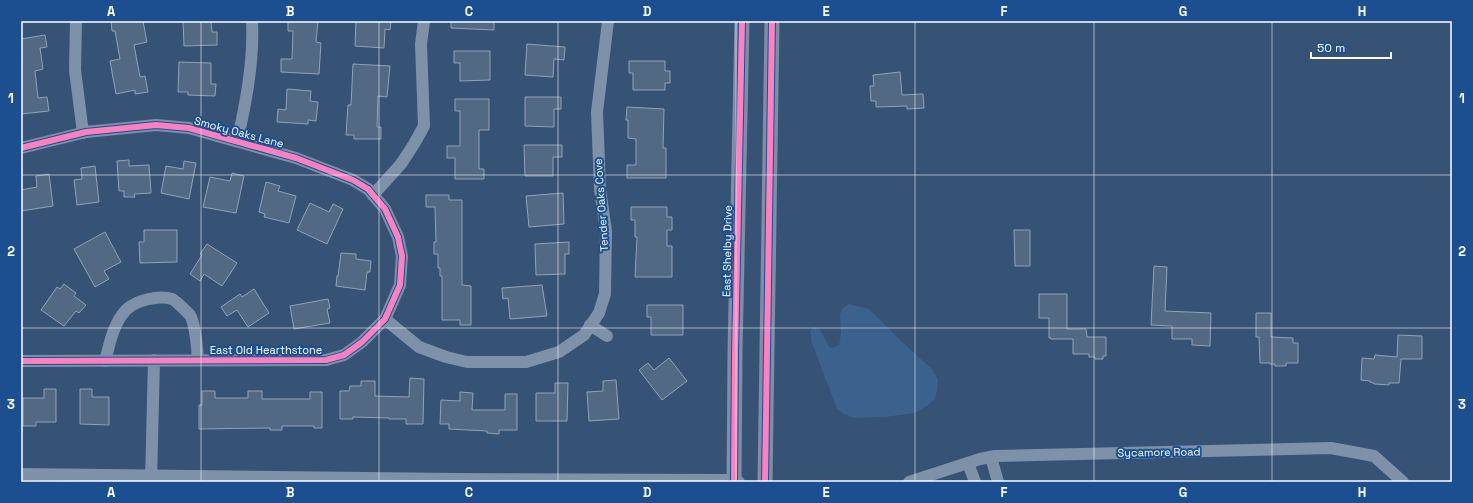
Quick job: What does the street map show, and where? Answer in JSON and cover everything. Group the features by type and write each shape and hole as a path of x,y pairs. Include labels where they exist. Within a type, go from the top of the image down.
{"main road":[{"name":"East Shelby Drive","path":"736,481 735,353 742,21"},
{"path":"766,482 772,21"}],"street":[{"path":"76,21 75,70 83,133"},
{"path":"237,142 245,106 252,21"},
{"path":"373,195 401,164 424,126 421,44 424,21"},
{"name":"Tender Oaks Cove","path":"385,319 419,346 446,357 467,362 526,362 559,352 584,335 599,313 605,294 606,231 600,189 597,112 608,21"},
{"name":"Smoky Oaks Lane","path":"21,148 83,133 156,125 189,128 296,158 353,180 368,189 373,195"},
{"name":"East Old Hearthstone","path":"21,361 326,360 344,355 362,342 385,319 400,285 402,256 398,237 385,209 373,195"},
{"path":"105,361 112,335 118,322 126,311 133,305 147,299 158,298 173,300 190,316 197,341 198,360"},
{"path":"590,325 607,336"},
{"path":"151,479 154,360"},
{"name":"Sycamore Road","path":"909,482 968,462 991,457 1331,448 1374,456 1403,482"},
{"path":"991,457 998,482"},
{"path":"968,462 975,482"},
{"path":"21,474 151,479 736,481"}],"water":[{"path":"849,304 869,309 933,370 938,380 937,390 935,399 927,406 915,413 885,417 854,418 837,409 812,343 810,331 814,327 820,329 829,347 832,348 839,345 841,333 840,315 842,309"}],"building":[{"path":"111,21 143,21 147,42 134,45 140,77 145,76 148,92 135,94 135,90 116,94 110,61 120,59 115,31 112,31"},
{"path":"183,21 211,21 212,32 217,32 217,45 184,46"},
{"path":"288,21 318,21 316,42 321,43 319,74 281,72 281,59 292,59 293,31 288,31"},
{"path":"356,21 391,21 390,30 385,29 384,48 355,46"},
{"path":"451,21 494,21 494,30 451,28"},
{"path":"45,35 47,47 40,48 43,69 35,71 38,98 47,97 49,111 21,114 21,39"},
{"path":"527,44 565,47 564,60 554,59 553,77 525,75"},
{"path":"454,51 490,51 490,80 460,81 460,63 454,63"},
{"path":"629,61 665,61 665,71 670,71 670,83 665,83 665,90 633,90 633,73 629,73"},
{"path":"179,62 211,63 211,84 216,84 215,96 188,95 188,92 178,92"},
{"path":"353,64 390,66 387,97 378,96 377,127 381,127 381,139 354,139 354,135 346,135 348,105 351,105"},
{"path":"900,72 902,95 923,94 924,108 907,109 907,106 876,107 876,101 871,101 870,86 874,86 873,75"},
{"path":"287,89 311,91 310,101 318,102 316,121 308,120 308,124 277,122 278,109 286,110"},
{"path":"525,97 561,97 561,109 554,109 554,127 525,126"},
{"path":"455,99 489,99 489,130 479,130 479,169 484,169 484,179 455,179 455,158 447,158 447,146 460,146 460,111 455,111"},
{"path":"627,107 664,109 663,148 666,148 666,178 627,178 627,165 636,165 636,139 628,138 628,120 626,120"},
{"path":"524,145 562,145 562,157 553,157 553,176 525,176"},
{"path":"129,160 129,166 149,165 151,193 134,194 135,197 124,197 124,191 119,191 117,161"},
{"path":"184,161 196,163 189,199 161,193 166,166 183,169"},
{"path":"95,166 99,202 77,205 74,180 82,179 81,168"},
{"path":"232,173 244,176 236,213 203,207 210,177 230,181"},
{"path":"49,174 53,206 21,211 21,190 37,187 36,176"},
{"path":"266,182 280,186 278,191 296,196 289,223 264,217 265,214 259,212"},
{"path":"563,193 564,224 529,227 526,196"},
{"path":"426,195 449,195 449,200 462,200 462,285 471,286 471,325 460,325 460,320 442,320 442,276 440,276 440,268 438,268 438,254 434,254 434,242 436,242 435,207 426,207"},
{"path":"310,203 329,212 333,204 343,209 327,244 297,230"},
{"path":"631,207 667,207 667,217 672,217 672,230 667,230 667,246 672,246 672,277 635,277 637,237 635,237 635,220 631,220"},
{"path":"144,230 177,230 177,262 140,263 139,242 144,242"},
{"path":"1014,230 1030,230 1030,266 1015,266"},
{"path":"105,232 121,262 104,271 109,279 95,287 74,249"},
{"path":"569,242 569,254 565,254 565,274 536,275 535,244"},
{"path":"207,244 237,263 222,286 204,274 200,281 190,274"},
{"path":"341,253 356,254 356,259 371,261 370,272 367,272 365,290 336,286"},
{"path":"1154,266 1167,267 1165,311 1211,313 1210,346 1192,345 1192,339 1172,339 1172,326 1151,325"},
{"path":"64,284 76,293 74,296 86,305 79,313 76,311 64,326 41,310 57,287 60,289"},
{"path":"542,285 547,316 510,319 508,298 503,299 502,288"},
{"path":"254,289 269,313 248,327 237,310 227,316 221,307 240,294 242,297"},
{"path":"1039,294 1067,294 1067,329 1086,329 1087,337 1106,337 1106,356 1103,356 1103,359 1095,359 1095,357 1089,357 1089,354 1073,354 1073,339 1049,338 1049,318 1039,318"},
{"path":"328,299 330,308 327,309 330,323 294,329 290,306"},
{"path":"647,305 683,305 683,335 651,335 651,317 647,317"},
{"path":"1256,313 1271,313 1271,337 1293,338 1293,343 1298,343 1298,363 1286,363 1286,366 1275,366 1275,364 1270,363 1260,363 1259,337 1256,337"},
{"path":"1398,335 1422,336 1422,359 1401,359 1399,383 1389,383 1389,385 1375,384 1370,381 1361,380 1362,358 1374,359 1375,355 1397,357"},
{"path":"669,358 687,381 662,400 639,370 648,363 654,370"},
{"path":"410,378 424,379 423,424 406,424 406,419 353,417 353,419 340,419 340,391 349,391 350,386 361,386 361,381 375,381 375,396 409,397"},
{"path":"616,380 619,419 589,421 587,392 603,391 603,381"},
{"path":"555,383 568,383 567,421 536,421 536,393 555,393"},
{"path":"44,389 56,389 56,422 36,422 36,426 23,426 23,398 44,398"},
{"path":"80,389 92,389 92,397 109,397 109,425 80,424"},
{"path":"202,391 215,391 215,398 248,398 248,391 262,391 262,399 310,399 310,392 322,392 322,428 314,428 314,426 282,426 282,430 270,430 270,428 199,429 199,405 202,405"},
{"path":"460,392 473,393 472,410 505,410 505,394 517,394 517,430 499,430 499,434 487,433 487,431 449,429 449,424 440,424 441,400 460,401"}],"cycle path":[{"path":"734,480 735,353 742,21"},
{"path":"765,482 772,21"},
{"path":"21,148 86,132 156,125 189,128 296,158 353,180 368,189 385,209 398,237 402,256 400,285 385,319 362,342 344,355 326,360 21,361"}]}
